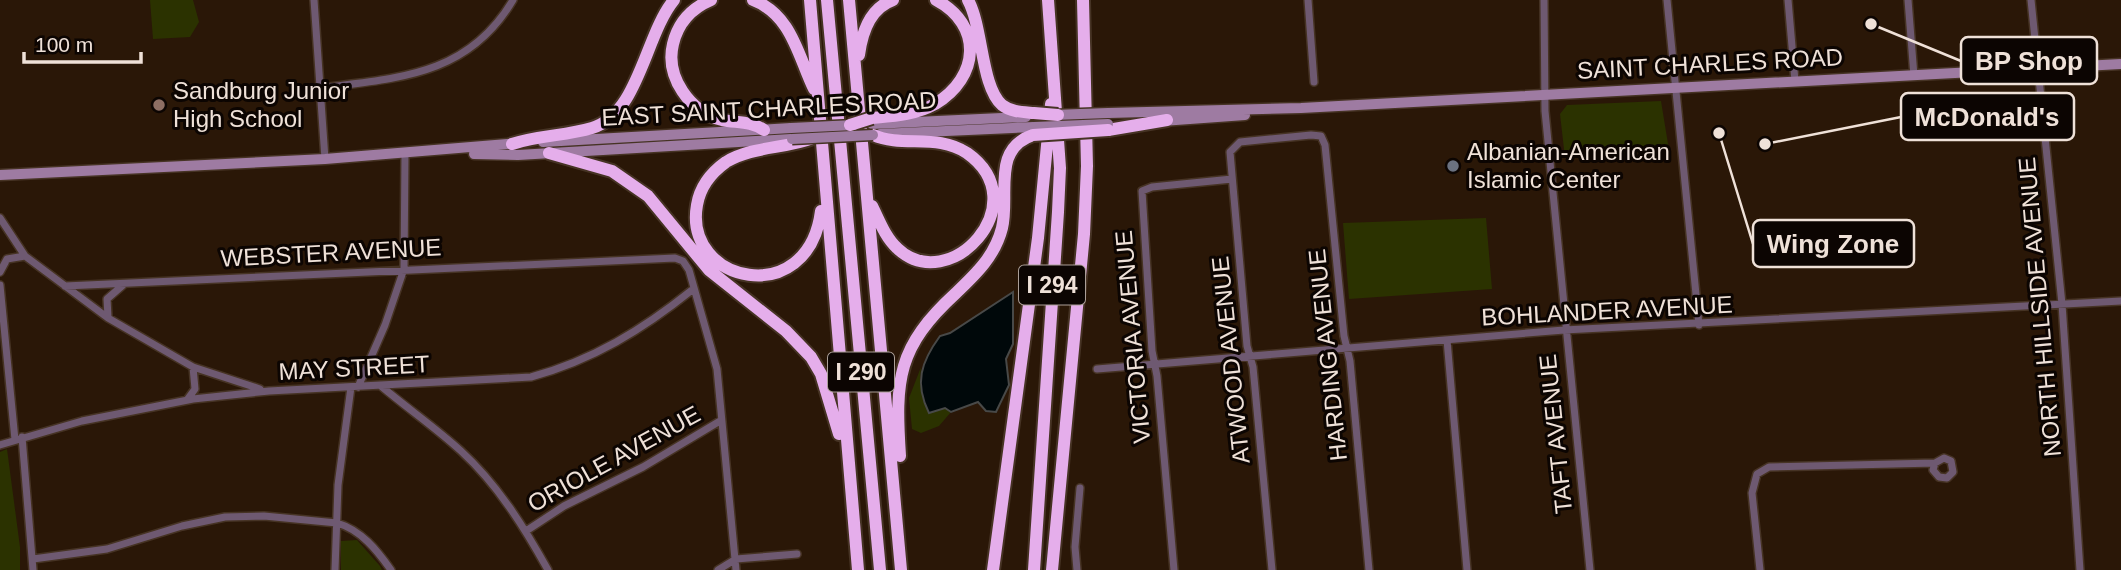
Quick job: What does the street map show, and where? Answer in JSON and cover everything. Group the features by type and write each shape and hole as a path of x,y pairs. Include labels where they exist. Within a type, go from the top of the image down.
{"highway":[{"path":"512,144 536,136 594,128 611,117 631,90 654,32 674,0"},
{"path":"711,0 693,11 678,30 672,50 675,78 686,96 701,110 718,119 755,124 764,130"},
{"path":"753,0 773,11 786,26 817,95"},
{"name":"I 290","path":"810,0 858,570"},
{"name":"I 290","path":"827,0 880,570"},
{"path":"849,0 901,570"},
{"path":"857,90 864,30 874,13 893,0"},
{"path":"849,125 872,126 924,109 947,94 965,72 970,42 965,24 950,8 936,0"},
{"path":"968,0 978,23 996,98 1011,110 1034,123 1167,120"},
{"name":"I 294","path":"1034,570 1058,212 1055,79 1048,0"},
{"name":"I 294","path":"1052,570 1084,234 1087,166 1083,0"},
{"path":"993,570 1038,238 1044,152 1055,79"},
{"path":"899,533 904,515 897,396 903,366 923,326 985,264 995,249 1003,221 1007,158 1034,123 1058,115"},
{"path":"867,196 896,248 917,259 944,260 972,247 988,225 992,209 988,179 976,162 959,149 924,139 886,140 872,126"},
{"path":"813,138 743,154 720,167 700,195 696,215 699,235 709,254 733,271 760,277 784,271 810,249 819,226 824,183"},
{"path":"549,153 606,169 638,186 709,270 799,343 821,374 835,418 852,500"}],"main road":[{"name":"SAINT CHARLES ROAD","path":"1108,122 1545,93 2121,64"},
{"name":"SAINT CHARLES ROAD","path":"1167,120 1301,108"},
{"path":"1058,115 1108,122"},
{"name":"EAST SAINT CHARLES ROAD","path":"813,138 872,126 1034,123"},
{"name":"EAST SAINT CHARLES ROAD","path":"0,175 325,159 512,144 849,125"},
{"name":"EAST SAINT CHARLES ROAD","path":"432,152 549,153 792,143"}],"street":[{"path":"314,0 325,159"},
{"path":"320,88 400,77 440,66 484,37 513,0"},
{"path":"1308,0 1314,82"},
{"name":"TAFT AVENUE","path":"1544,0 1545,93 1564,330 1590,570"},
{"path":"1667,0 1699,325"},
{"path":"1788,0 1795,81"},
{"path":"1908,0 1914,76"},
{"name":"NORTH HILLSIDE AVENUE","path":"2031,0 2062,304 2080,570"},
{"name":"HARDING AVENUE","path":"1233,146 1240,142 1321,136 1325,145 1369,570"},
{"name":"ATWOOD AVENUE","path":"1233,146 1230,152 1232,179 1272,570"},
{"path":"335,570 341,458 354,387 385,325 404,269 405,154"},
{"name":"VICTORIA AVENUE","path":"1174,570 1154,364 1142,191 1152,187 1232,179"},
{"path":"0,218 25,256 108,318 193,368 269,391"},
{"path":"0,272 7,259 25,256"},
{"name":"WEBSTER AVENUE","path":"65,286 600,260 675,258 683,261 689,270 692,290 710,337 721,396 720,421 727,454 736,570"},
{"path":"108,318 107,299 112,292 131,283"},
{"path":"0,285 33,570"},
{"name":"MAY STREET","path":"0,445 82,421 187,400 269,391 517,379 551,371 625,339 692,290"},
{"name":"BOHLANDER AVENUE","path":"1097,369 1564,330 2121,301"},
{"path":"1447,340 1467,570"},
{"path":"187,400 195,389 193,368"},
{"path":"380,386 461,452 526,531 548,570"},
{"name":"ORIOLE AVENUE","path":"526,531 564,506 643,467 720,421"},
{"path":"1760,570 1752,493 1756,474 1769,467 1935,463"},
{"path":"1077,570 1075,547 1080,488"},
{"path":"33,559 107,549 182,526 225,517 264,516 337,523 349,527 365,540 391,570"},
{"path":"718,570 736,559 797,554"}],"green space":[{"path":"150,0 193,0 199,22 190,37 153,39"},
{"path":"1661,101 1669,150 1565,158 1560,114 1567,105"},
{"path":"1486,218 1492,289 1349,299 1343,223"},
{"path":"921,367 920,379 929,413 945,408 951,412 939,426 921,433 912,429 909,398"},
{"path":"7,449 20,547 20,570 0,570 0,452"},
{"path":"357,540 382,570 341,570 341,541"}],"shaded area":[{"path":"1013,292 1013,344 1006,359 1009,385 996,412 986,411 978,402 951,412 945,408 929,413 922,392 922,373 928,355 940,336 950,333"}],"place":[{"name":"BP Shop","path":"1871,24"},
{"name":"Sandburg Junior High School","path":"159,105"},
{"name":"Wing Zone","path":"1719,133"},
{"name":"McDonald's","path":"1765,144"},
{"name":"Albanian-American Islamic Center","path":"1453,166"}]}
